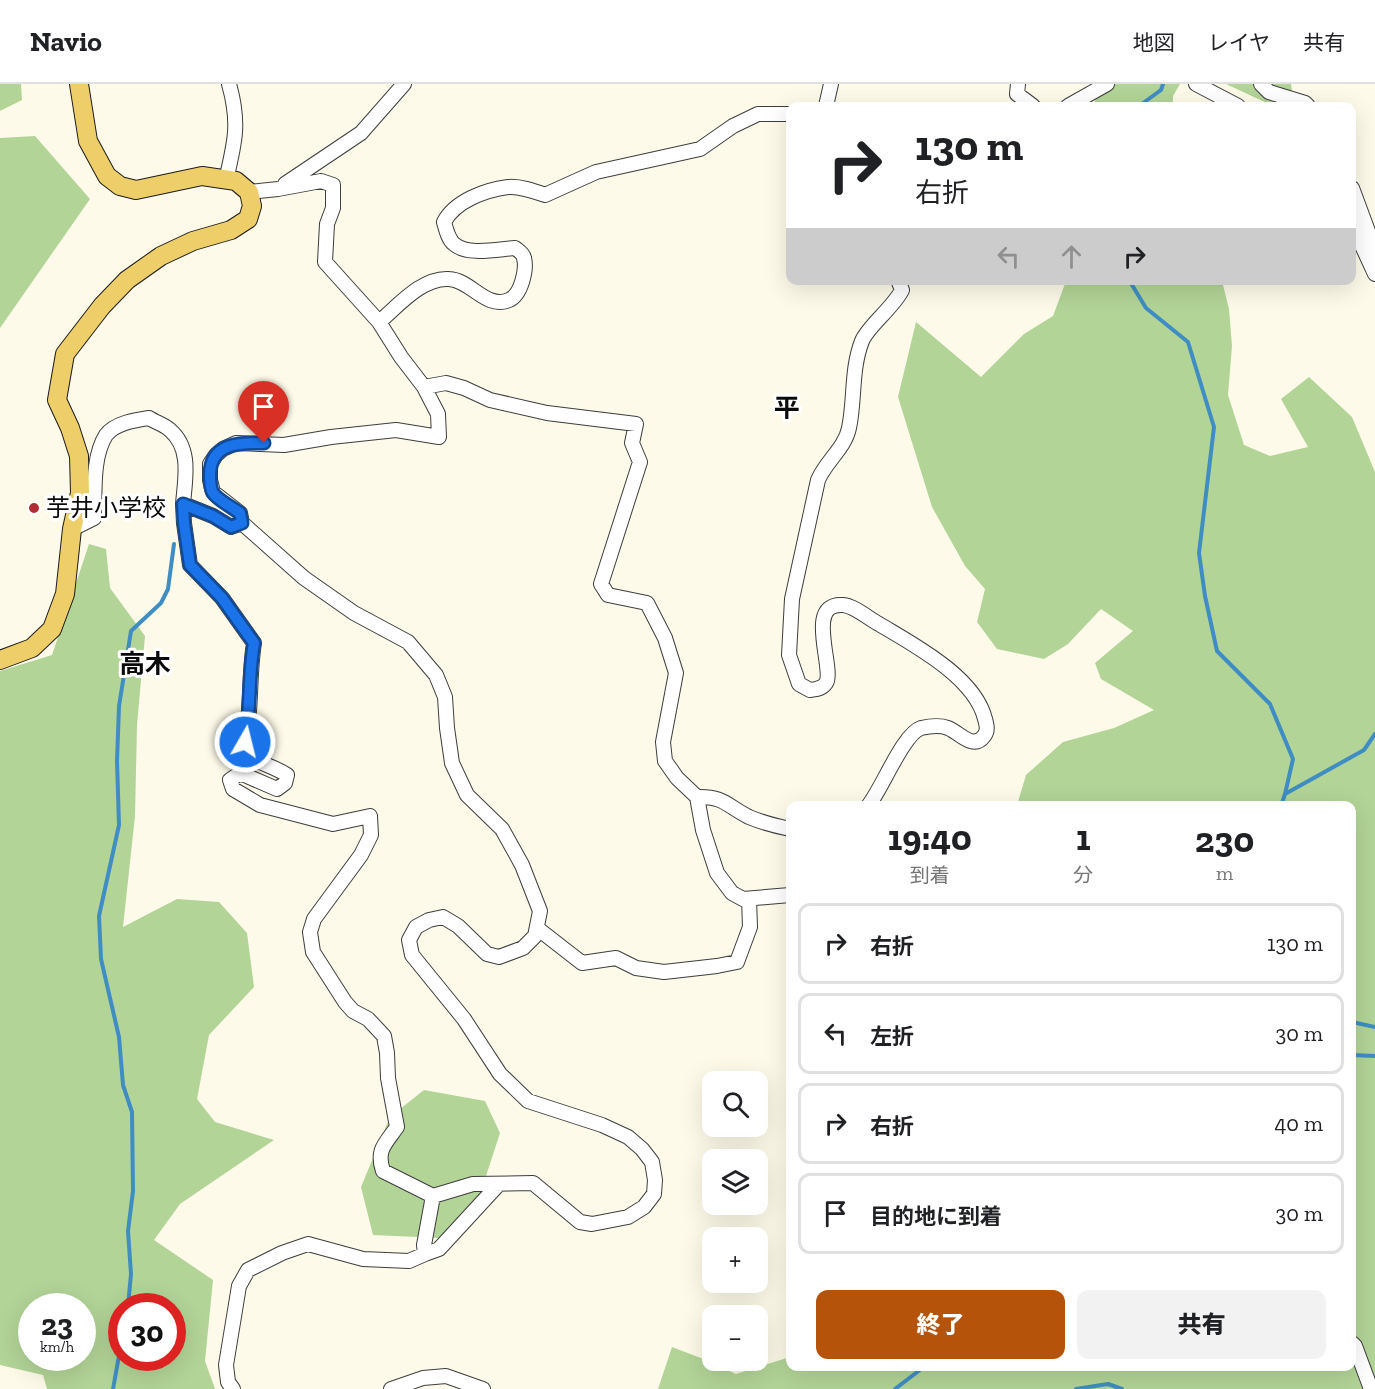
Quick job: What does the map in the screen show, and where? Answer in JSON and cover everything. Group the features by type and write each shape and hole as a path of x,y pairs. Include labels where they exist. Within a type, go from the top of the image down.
{"main road":[{"path":"0,660 32,648 52,629 65,594 72,529 80,493 79,456 70,428 57,400 65,354 102,306 127,280 161,256 194,241 231,230 248,219 252,206 249,192 236,181 202,176 136,190 120,186 107,176 87,141 82,86"}],"street":[{"path":"226,180 236,135 234,101 229,84"},
{"path":"278,189 361,133 404,84"},
{"path":"827,102 831,84"},
{"path":"1075,102 1107,84"},
{"path":"1196,84 1230,102"},
{"path":"1261,84 1269,92 1302,102"},
{"path":"379,322 418,289 437,281 456,280 491,300 501,302 510,300 517,294 523,277 524,259 521,252 515,248 472,250 462,248 453,243 448,233 444,222 449,212 474,196 509,187 527,189 545,195 596,172 700,149 733,126 758,114 786,114"},
{"path":"72,529 94,518 99,454 107,434 122,424 149,418 170,430 182,445 187,464 183,504 190,565 222,598 254,643 250,662 249,714 242,751 255,761 278,769 287,776 285,783 277,789 240,773 230,780 233,789 260,805 333,824 370,816 371,835 361,855 314,919 310,932 313,952 353,1011 368,1019 384,1036 388,1078 398,1127 382,1149 379,1159 383,1171 433,1196 473,1184 533,1183 580,1222 592,1224 628,1217 644,1207 654,1194 655,1179 652,1162 642,1149 628,1137 602,1125 528,1101 500,1074 464,1019 412,955 409,940 416,927 429,920 443,917 458,926 487,954 499,957 523,948 535,936 540,911 522,865 502,829 467,795 452,763 445,696 436,675 408,642 354,613 304,578 242,523 240,513 213,492 210,464 223,449 236,443 284,445 396,430 439,437 438,414 424,387 401,357 379,322 325,262 327,224 333,208 333,185 321,181 249,192"},
{"path":"1356,199 1375,250"},
{"path":"1356,233 1375,273"},
{"path":"871,801 908,740 918,729 931,726 949,728 970,741 979,741 987,728 984,712 959,677 925,652 843,605 832,608 826,613 822,626 829,676 820,689 810,690 800,684 789,655 792,599 818,480 822,471 846,440 856,361 863,339 897,300 902,290 900,285"},
{"path":"424,387 446,383 464,388 490,400 547,413 636,424 632,443 640,462 601,584 608,595 647,603 665,638 676,673 663,742 665,761 677,778 697,797 703,831 717,873 732,893 743,899 786,895"},
{"path":"183,504 213,516 231,527 242,523"},
{"path":"697,797 714,796 748,816 786,828"},
{"path":"537,927 582,963 616,958 636,968 664,972 717,966 737,962 750,927 749,899"},
{"path":"233,1389 228,1382 226,1365 239,1286 248,1270 282,1253 308,1244 363,1259 409,1261 439,1249 498,1185"},
{"path":"425,1254 424,1245 433,1196"},
{"path":"1356,1349 1371,1389"},
{"path":"391,1389 423,1378 446,1376 483,1389"}],"green space":[{"path":"0,84 21,84 22,100 0,111"},
{"path":"1102,84 1180,84 1173,96 1173,102 1095,102"},
{"path":"1226,84 1291,84 1293,102 1264,102"},
{"path":"35,136 90,199 0,328 0,138"},
{"path":"1065,285 1223,285 1229,309 1232,346 1228,395 1244,445 1270,456 1308,447 1281,399 1309,377 1352,417 1375,472 1375,1389 658,1389 672,1347 702,1358 702,1371 730,1371 736,1374 746,1371 768,1371 768,1364 786,1358 786,1371 1356,1371 1356,801 1018,801 1026,775 1063,742 1114,728 1154,710 1101,679 1095,663 1133,631 1101,609 1068,644 1044,659 997,649 977,622 985,589 965,566 932,507 898,397 916,322 981,377 1024,334 1053,316"},
{"path":"89,544 106,549 110,588 145,636 137,725 135,816 123,927 177,899 219,902 247,933 254,987 209,1035 197,1099 215,1122 274,1140 180,1204 154,1240 213,1280 205,1361 215,1389 47,1389 43,1375 26,1371 96,1371 96,1293 18,1293 18,1369 0,1365 0,671 52,655"},
{"path":"424,1090 485,1101 500,1133 472,1219 439,1238 373,1235 361,1187 390,1117"}],"waterway":[{"path":"1144,102 1161,90 1163,84"},
{"path":"1132,285 1146,308 1188,342 1214,427 1199,553 1205,596 1217,651 1270,704 1293,759 1285,794"},
{"path":"129,1293 131,1274 128,1231 133,1191 132,1112 123,1085 119,1037 101,959 99,916 119,825 117,761 119,706 131,631 161,603 168,589 174,544"},
{"path":"1283,801 1285,794 1364,750 1375,734"},
{"path":"1356,1023 1375,1027"},
{"path":"1356,1055 1375,1056"},
{"path":"113,1389 116,1371"},
{"path":"895,1389 918,1371"},
{"path":"1076,1389 1108,1384 1122,1389"}],"place":[{"name":"芋井小学校","path":"34,508"}],"district":[{"name":"平","path":"787,408"},
{"name":"高木","path":"145,664"}],"route":[{"path":"245,742 249,714 250,662 254,643 222,598 190,565 183,504 213,516 231,527 242,523 240,513 213,492 210,464 223,449 236,443 264,443"}]}
